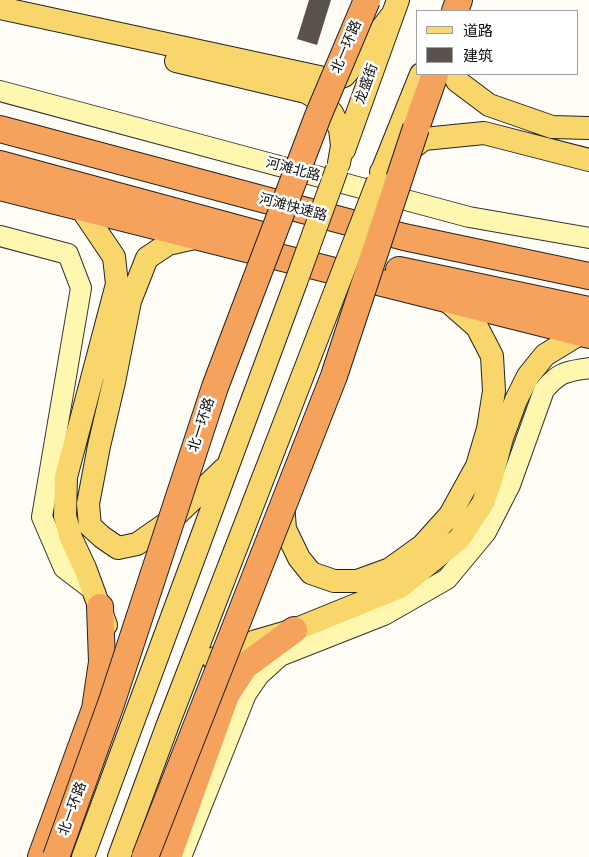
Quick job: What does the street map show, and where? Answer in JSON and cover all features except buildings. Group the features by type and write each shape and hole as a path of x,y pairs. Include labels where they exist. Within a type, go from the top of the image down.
{"highway":[{"name":"北一环路","path":"56,857 112,701 215,386 318,116 367,0"},
{"path":"145,857 334,376 434,75"},
{"name":"河滩快速路","path":"0,129 404,237 589,276"},
{"path":"0,164 383,267 586,326"},
{"path":"0,188 445,299 586,326"},
{"path":"41,857 95,709 102,662 97,599"},
{"path":"168,857 226,694 294,630"}],"main road":[{"path":"0,8 333,80 344,76 352,67 395,8"},
{"name":"龙盛街","path":"338,166 395,8"},
{"path":"0,20 306,92 321,101 332,113 340,129 342,146 338,166 296,282 82,857"},
{"path":"119,857 277,441 421,75"},
{"path":"454,75 457,81 489,105 552,127 589,128"},
{"path":"380,176 424,139 484,133 589,160"},
{"path":"81,208 114,258 117,284 66,477 65,516 71,538 85,568 111,637 128,736"},
{"path":"199,237 168,244 147,258 130,301 88,504 90,526 118,548 137,544 170,521 228,464"},
{"path":"277,441 285,529 299,558 311,573 334,581 357,581 390,569 422,546 450,515 477,466 488,429 494,391 492,356 477,327 445,299"},
{"path":"168,724 196,678 211,659 256,641 294,630 400,588 459,539 483,503 492,480 502,438 513,407 528,376 545,355 586,326"}],"street":[{"name":"河滩北路","path":"0,91 468,217 589,238"},
{"path":"0,236 68,254 81,288 42,517 64,568 97,599"},
{"path":"181,857 246,694 252,671 280,656 384,615 447,579 486,532 510,485 544,390 554,378 568,372 589,368"}]}
